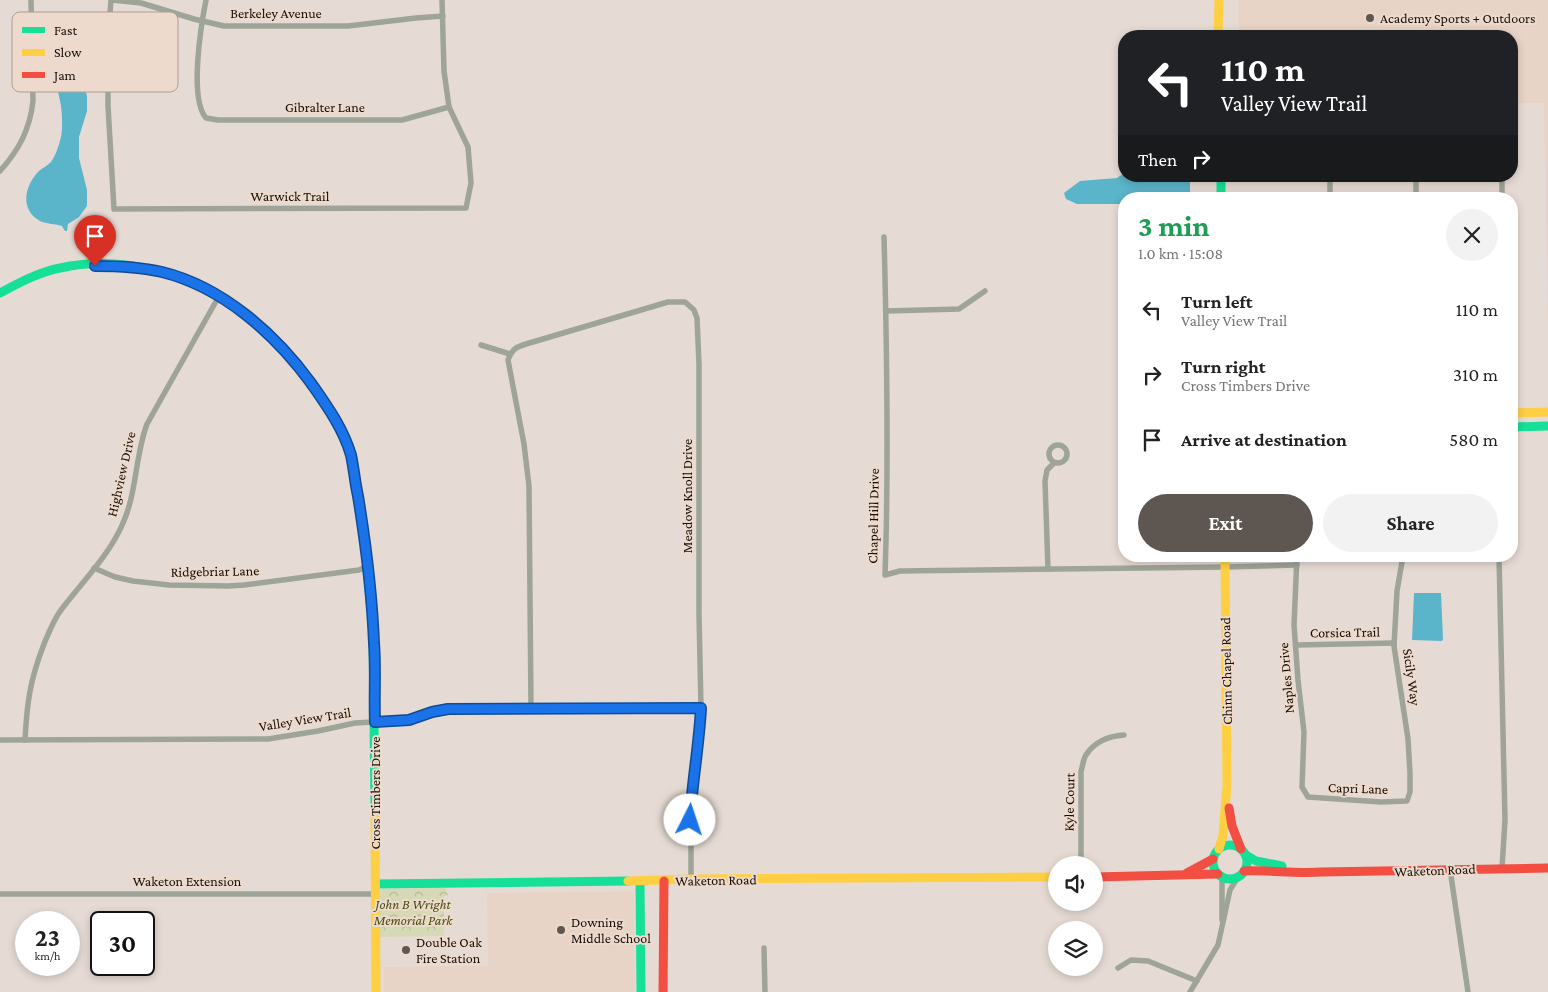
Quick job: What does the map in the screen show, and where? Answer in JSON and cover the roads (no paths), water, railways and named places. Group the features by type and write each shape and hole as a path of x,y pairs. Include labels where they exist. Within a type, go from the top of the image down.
{"street":[{"name":"Berkeley Avenue","path":"112,0 141,3 172,12"},
{"path":"202,21 206,0"},
{"path":"442,0 444,71 449,107"},
{"path":"1218,30 1219,0"},
{"name":"Berkeley Avenue","path":"178,14 224,26 348,26 443,16"},
{"name":"Gibralter Lane","path":"202,21 198,50 199,102 202,113 206,118 218,120 402,120 449,107"},
{"path":"0,171 12,158 29,126 32,115 33,92"},
{"name":"Warwick Trail","path":"108,92 114,209 466,208 471,183 468,148 449,107"},
{"name":"Chapel Hill Drive","path":"884,237 887,509 885,575 900,571 1297,565"},
{"name":"Cross Timbers Drive","path":"0,293 24,280 60,268 109,266 127,266 164,273 204,288 235,307 283,348 328,407 341,429 351,456 368,566 374,644 376,992"},
{"path":"886,311 959,309 985,291"},
{"name":"Highview Drive","path":"25,740 29,688 47,636 60,612 116,537 130,505 140,441 146,424 219,296"},
{"name":"Meadow Knoll Drive","path":"510,354 514,348 526,344 668,302 684,302 694,310 698,323 701,708 691,802 692,879"},
{"path":"482,345 510,354 508,360 524,444 529,486 531,709"},
{"path":"1518,413 1548,412"},
{"path":"1518,427 1548,426"},
{"path":"1048,568 1045,481 1047,470 1054,463"},
{"name":"Chinn Chapel Road","path":"1219,849 1223,834 1227,786 1225,562"},
{"name":"Sicily Way","path":"1402,562 1397,591 1394,644 1408,739 1410,792 1407,801"},
{"path":"1499,562 1505,820 1502,868"},
{"name":"Naples Drive","path":"1297,565 1294,625 1304,732 1302,787 1308,797"},
{"name":"Ridgebriar Lane","path":"94,568 115,577 133,581 169,585 228,586 359,570 368,566"},
{"name":"Corsica Trail","path":"1296,645 1394,644"},
{"name":"Valley View Trail","path":"0,740 174,741 268,739 310,733 355,723 409,720 448,709 701,708"},
{"name":"Kyle Court","path":"1081,856 1081,771 1086,756 1097,744 1109,736 1124,735"},
{"name":"Chinn Chapel Road","path":"1227,786 1232,826 1243,852"},
{"name":"Capri Lane","path":"1308,797 1381,802 1407,801"},
{"path":"1190,992 1218,945 1224,927 1230,890 1247,863 1243,852 1230,845 1219,849 1213,859 1213,868 1220,876 1224,927"},
{"name":"Waketon Road","path":"1243,852 1263,862 1322,872"},
{"path":"1182,875 1213,859"},
{"name":"Waketon Road","path":"1241,874 1263,870 1300,874 1548,868"},
{"path":"1450,869 1468,992"},
{"path":"1103,877 1182,875 1220,876 1230,879 1241,874"},
{"name":"Waketon Road","path":"376,884 664,881 692,879 1048,877"},
{"path":"640,881 641,992"},
{"path":"663,992 664,881"},
{"name":"Waketon Extension","path":"0,894 375,894"},
{"path":"764,948 765,992"},
{"path":"1118,968 1132,960 1148,961 1197,981"}],"water":[{"path":"58,92 86,92 87,111 79,137 79,158 87,190 87,206 79,217 68,224 67,231 62,226 42,222 33,216 29,210 26,197 34,177 51,162 56,153 62,133"},
{"path":"1117,178 1118,182 1190,182 1190,192 1118,192 1118,204 1077,204 1066,199 1064,193 1080,181"},
{"path":"1414,593 1441,593 1442,641 1412,640"}],"place":[{"name":"Academy Sports + Outdoors","path":"1370,18"},
{"name":"Downing Middle School","path":"561,930"},
{"name":"Double Oak Fire Station","path":"406,950"}],"park label":[{"name":"John B Wright Memorial Park","path":"413,912"}]}
